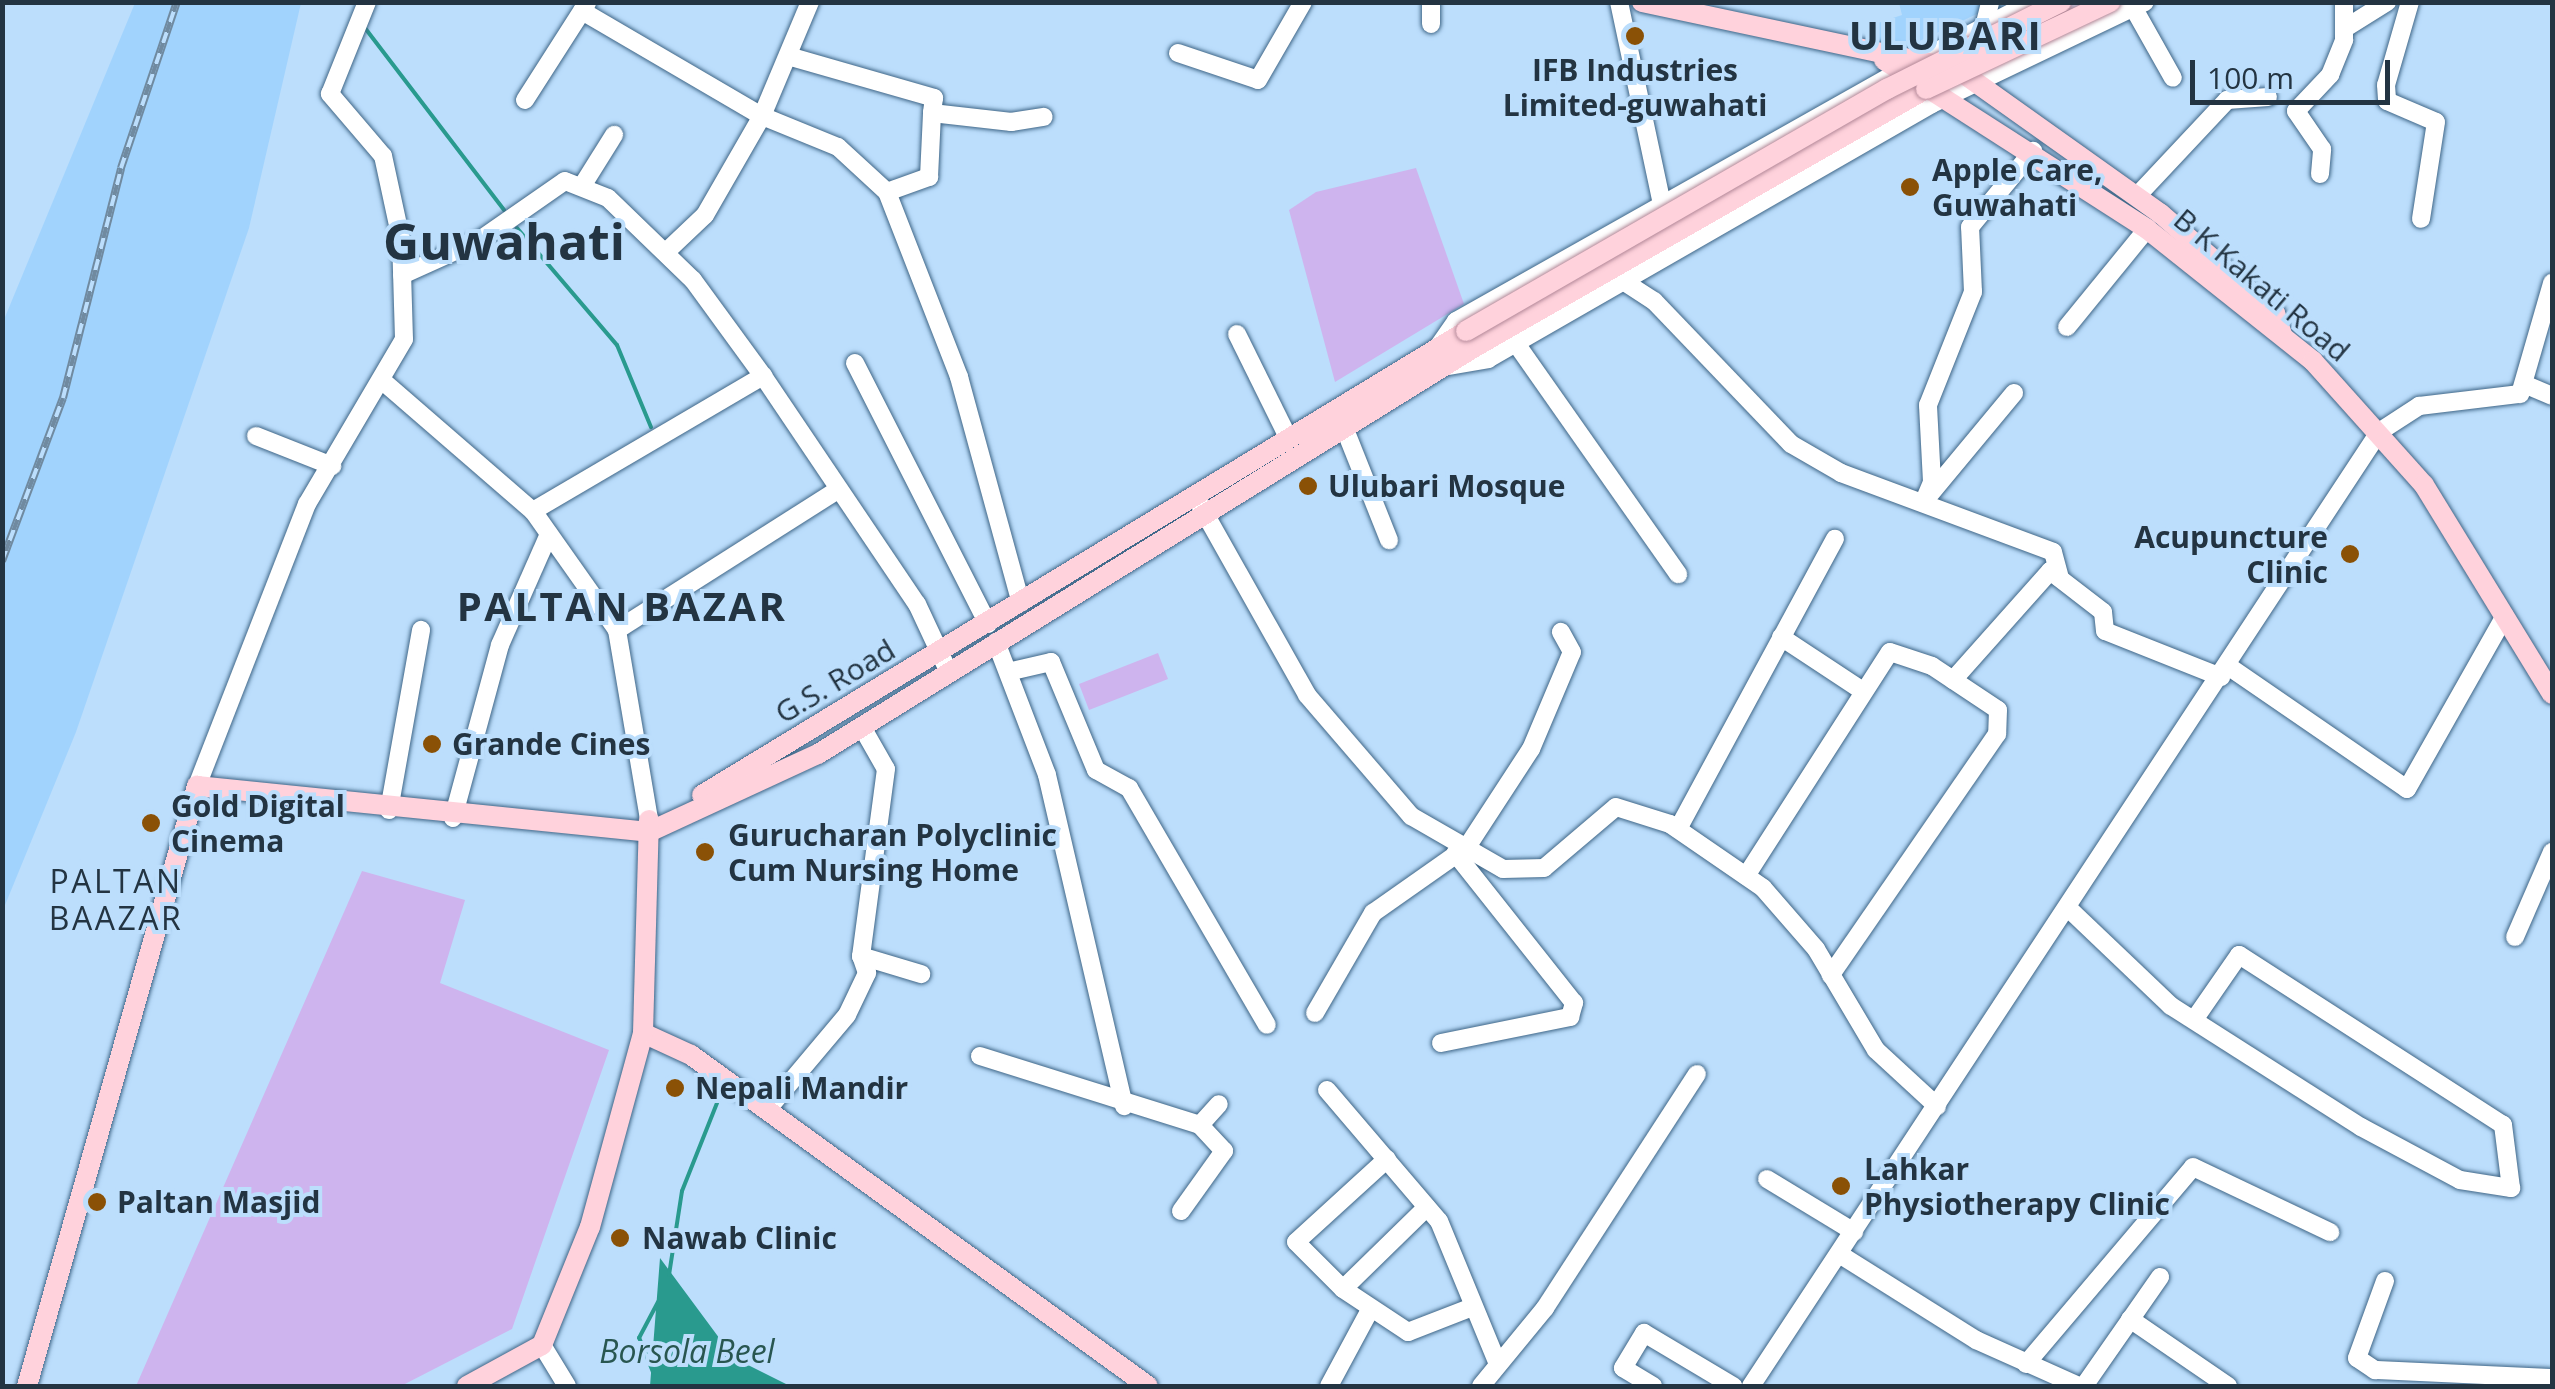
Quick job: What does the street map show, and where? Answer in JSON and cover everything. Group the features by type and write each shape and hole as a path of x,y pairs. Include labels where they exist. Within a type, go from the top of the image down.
{"main road":[{"path":"1642,2 1889,67 1922,59 1979,82 2137,196 2275,313 2282,335"},
{"path":"1441,357 1887,89 2061,2"},
{"path":"1470,339 1926,89 2124,6"},
{"name":"B K Kakati Road","path":"1889,67 2033,151 2147,229 2282,335 2379,432 2424,485 2552,694"},
{"name":"G.S. Road","path":"992,633 1021,603 1344,428 1441,357"},
{"name":"G.S. Road","path":"649,826 944,662 1198,504 1288,437 1441,357"},
{"name":"G.S. Road","path":"198,786 454,818 618,833 649,826 862,727 944,662"},
{"path":"27,1386 198,786"},
{"path":"467,1386 542,1345 590,1227 643,1032 649,826"},
{"path":"643,1032 766,1110 1148,1386"}],"street":[{"path":"667,252 706,215 762,116 810,2"},
{"path":"1178,54 1258,80 1303,2"},
{"path":"1431,2 1432,24"},
{"path":"1619,2 1662,205"},
{"path":"1979,82 1990,2"},
{"path":"1922,59 2032,2"},
{"path":"2320,174 2322,149 2296,111 2330,75 2344,29 2344,2"},
{"path":"2344,29 2387,2"},
{"path":"2410,2 2386,100 2436,122 2421,219"},
{"path":"1441,357 1515,342 1946,98 2124,6 2173,78"},
{"path":"525,100 585,7 762,116 838,147 886,192 958,377 1021,603"},
{"path":"198,786 307,504 385,383 404,338 402,275 383,156 330,94 362,15"},
{"path":"788,56 934,98 928,178 886,192"},
{"path":"1441,357 1456,321 1662,205 1889,67"},
{"path":"2137,196 2227,100 2268,97"},
{"path":"932,112 1011,122 1044,116"},
{"path":"584,183 614,135"},
{"path":"1924,501 1932,482 1928,405 1973,292 1970,226 2033,151"},
{"path":"402,275 480,240 565,181 584,183 667,252 763,376 836,491 916,604 944,662"},
{"path":"2067,327 2147,229"},
{"path":"1623,281 1654,301 1791,444 2053,552 2060,578"},
{"path":"1751,1386 2379,432 2420,406 2520,394 2552,283"},
{"path":"1238,334 1288,437"},
{"path":"1515,342 1678,574"},
{"path":"856,363 1012,672 1048,775 1124,1106"},
{"path":"533,511 763,376"},
{"path":"385,383 533,511 616,630 649,826"},
{"path":"2524,384 2552,396"},
{"path":"1924,501 2014,393"},
{"path":"1344,428 1389,540"},
{"path":"256,436 332,466"},
{"path":"616,630 725,556 836,491"},
{"path":"1198,504 1307,695 1411,816 1461,850 1503,869 1544,868 1616,807 1678,829 1746,876 1831,975 1876,1050 1936,1106"},
{"path":"454,818 500,645 549,534"},
{"path":"1678,829 1835,539"},
{"path":"1953,680 2036,580 2050,571 2104,612 2105,631 2224,672 2407,788 2505,616"},
{"path":"389,810 421,630"},
{"path":"1315,1013 1374,913 1461,850 1531,749 1572,652 1560,632"},
{"path":"1781,637 1862,691"},
{"path":"1746,876 1890,652 1953,680 1998,710 1997,734 1831,975"},
{"path":"1012,672 1051,662 1096,770 1128,788 1267,1024"},
{"path":"766,1110 847,1014 867,974 861,956 886,769 862,727"},
{"path":"1441,1043 1570,1017 1574,1003 1461,850"},
{"path":"2515,938 2552,852"},
{"path":"2068,908 2194,1020 2425,1164 2476,1186 2511,1188 2503,1126 2239,955 2194,1020"},
{"path":"861,956 921,974"},
{"path":"980,1056 1124,1106 1200,1125 1224,1150 1181,1211"},
{"path":"1481,1386 1545,1308 1697,1074"},
{"path":"1327,1090 1427,1208 1456,1251 1470,1308 1498,1364"},
{"path":"1200,1125 1218,1104"},
{"path":"1387,1159 1296,1242 1370,1310 1424,1332 1470,1308"},
{"path":"2026,1364 2193,1167 2330,1232"},
{"path":"1767,1179 1854,1232"},
{"path":"1343,1289 1427,1208"},
{"path":"1839,1254 2026,1364 2079,1386 2160,1276"},
{"path":"2385,1281 2357,1358 2375,1370 2450,1379 2552,1378"},
{"path":"1329,1386 1370,1310"},
{"path":"2130,1318 2228,1386"},
{"path":"1654,1386 1624,1368 1644,1333 1733,1386"},
{"path":"542,1345 567,1386"}],"shaded area":[{"path":"135,3 301,3 249,228 76,732 3,910 3,322"},
{"path":"1899,3 1980,3 1979,13 1911,45 1872,49 1875,24 1902,15"},
{"path":"1416,168 1464,304 1335,382 1289,210 1316,192"},
{"path":"1158,653 1168,679 1089,710 1079,684"},
{"path":"362,871 465,900 440,983 609,1050 512,1329 401,1386 136,1386"}],"water":[{"name":"Borsola Beel","path":"660,1258 734,1358 790,1386 650,1386"}],"waterway":[{"path":"365,28 504,210"},
{"path":"517,228 617,345 651,427"},
{"path":"669,1275 682,1191 717,1103"},
{"path":"653,1372 639,1338 658,1302"}],"railway":[{"path":"2,561 63,398 121,168 177,2"}],"place":[{"name":"IFB Industries Limited-guwahati","path":"1635,36"},
{"name":"Apple Care, Guwahati","path":"1910,187"},
{"name":"Ulubari Mosque","path":"1308,486"},
{"name":"Acupuncture Clinic","path":"2350,554"},
{"name":"Grande Cines","path":"432,744"},
{"name":"Gold Digital Cinema","path":"151,823"},
{"name":"Gurucharan Polyclinic Cum Nursing Home","path":"705,852"},
{"name":"Nepali Mandir","path":"675,1088"},
{"name":"Lahkar Physiotherapy Clinic","path":"1841,1186"},
{"name":"Paltan Masjid","path":"97,1202"},
{"name":"Nawab Clinic","path":"620,1238"}],"district":[{"name":"ULUBARI","path":"1946,35"},
{"name":"Guwahati","path":"504,242"},
{"name":"PALTAN BAZAR","path":"622,606"},
{"name":"PALTAN BAAZAR","path":"116,900"}]}
